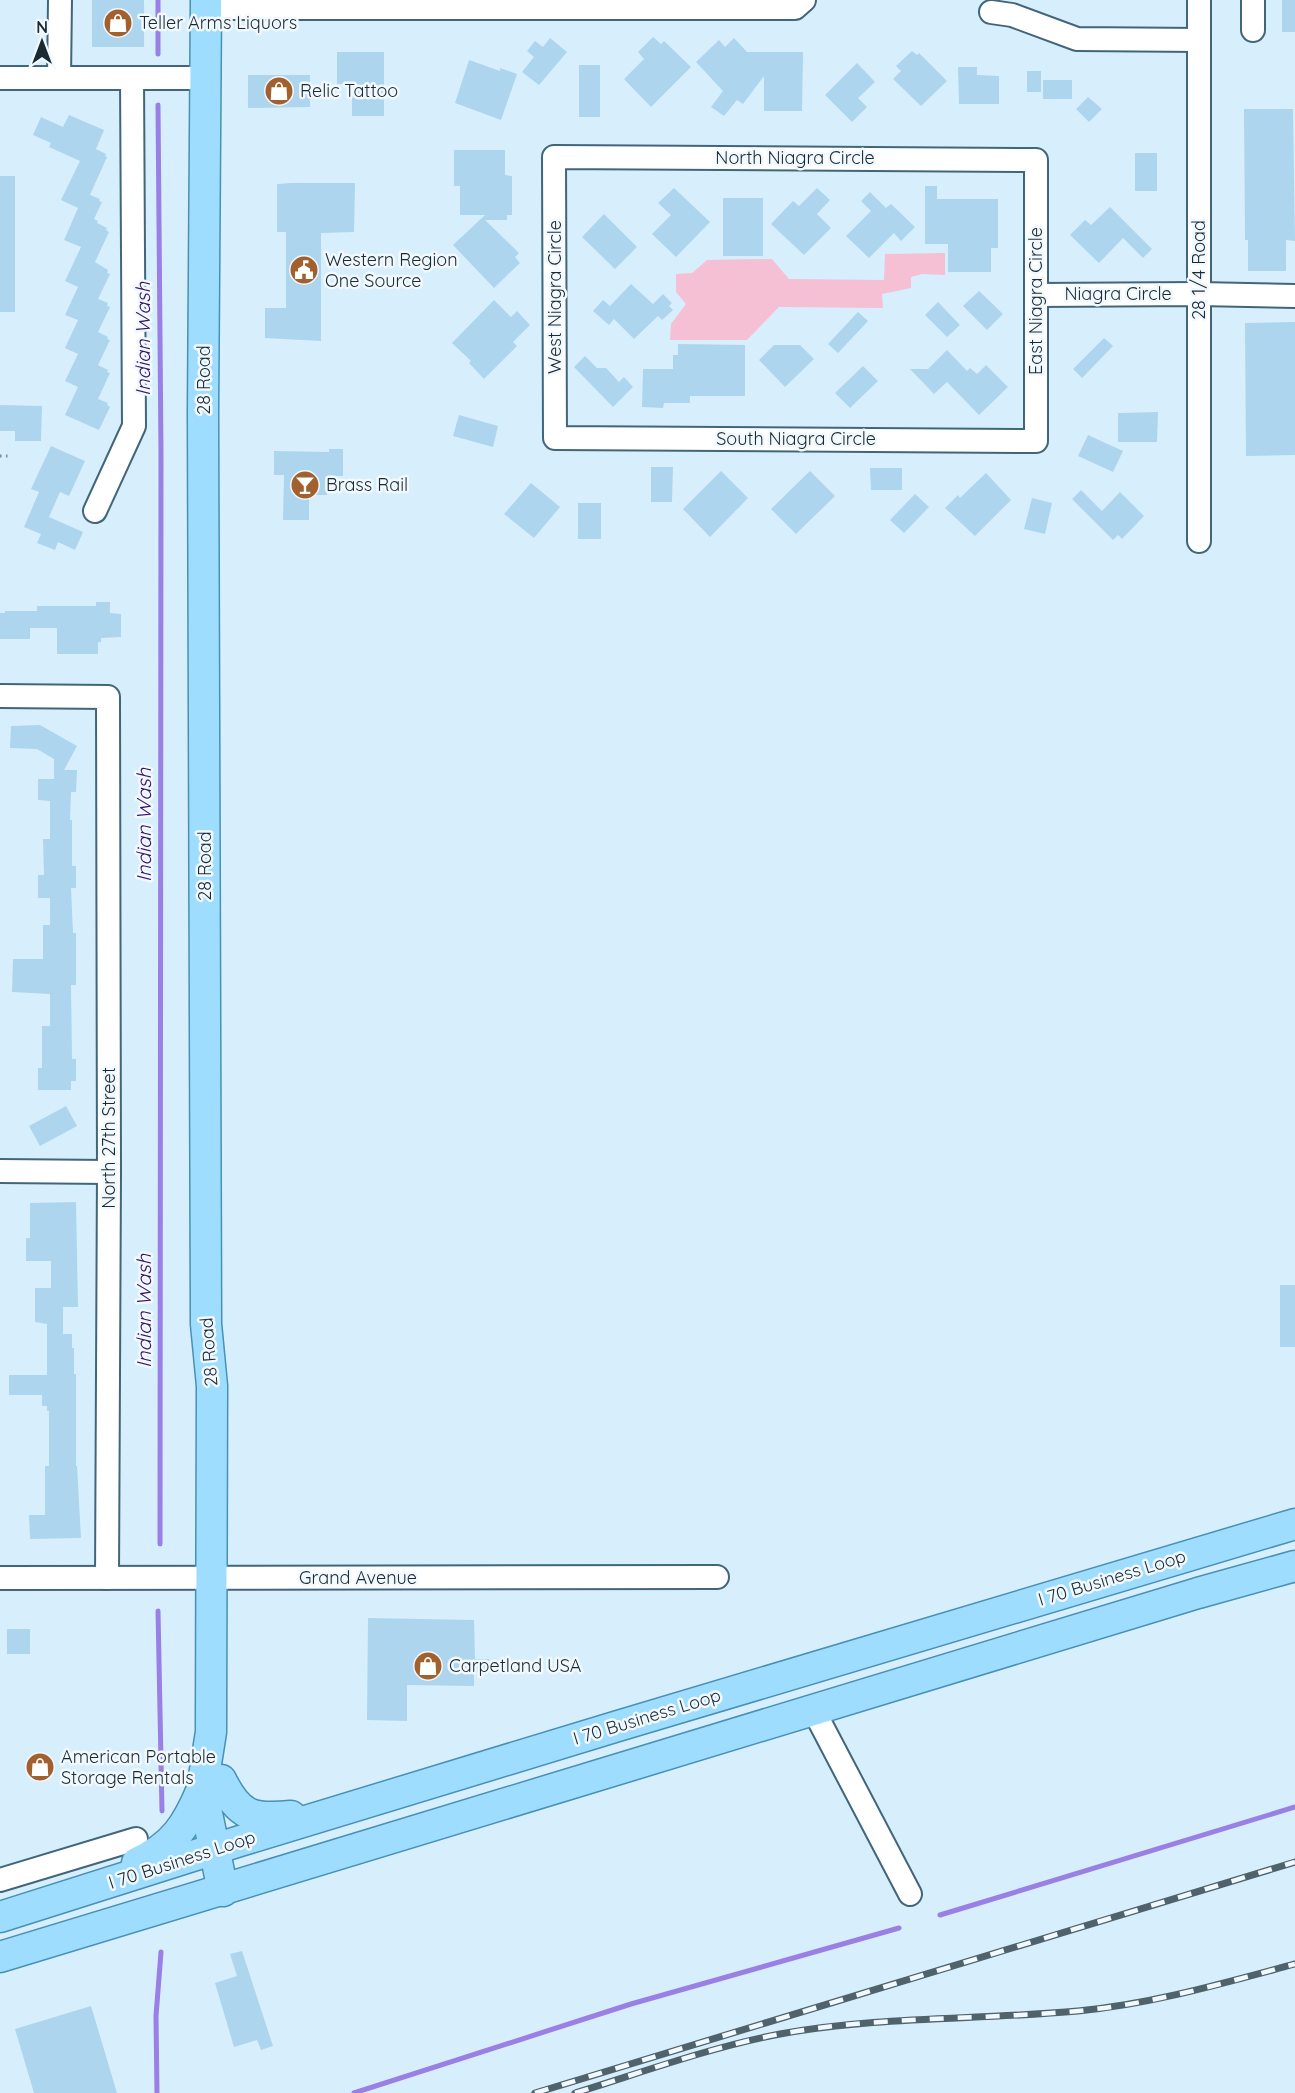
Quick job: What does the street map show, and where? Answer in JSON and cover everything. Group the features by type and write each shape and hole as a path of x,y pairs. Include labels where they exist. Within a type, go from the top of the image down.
{"main road":[{"name":"28 Road","path":"206,4 203,412 206,1324 212,1386 211,1785 214,1849 223,1891"},
{"name":"I 70 Business Loop","path":"0,1917 333,1812 1295,1524"},
{"path":"0,1957 1198,1593 1295,1566"},
{"path":"794,1673 814,1710"},
{"path":"64,1897 157,1854 179,1831 195,1804 211,1785 251,1815 276,1818 333,1812"}],"street":[{"path":"59,78 60,0"},
{"path":"206,4 795,8 804,0"},
{"name":"28 1/4 Road","path":"1199,0 1199,541"},
{"path":"1253,0 1253,30"},
{"path":"992,12 1012,15 1077,39 1199,40"},
{"path":"0,78 206,78"},
{"path":"95,511 134,426 132,78"},
{"name":"North Niagra Circle","path":"554,157 1036,160"},
{"name":"West Niagra Circle","path":"554,157 555,438"},
{"name":"East Niagra Circle","path":"1036,160 1036,441"},
{"name":"Niagra Circle","path":"1036,295 1295,296"},
{"name":"South Niagra Circle","path":"555,438 1036,441"},
{"name":"North 27th Street","path":"0,696 108,697 107,1578"},
{"path":"0,1171 109,1172"},
{"name":"Grand Avenue","path":"0,1578 717,1577"},
{"path":"814,1710 910,1894"},
{"path":"0,1880 136,1839"}],"path":[{"path":"0,456 10,456"}],"shaded area":[{"path":"945,253 945,275 922,274 911,277 911,288 882,294 883,308 779,307 747,340 670,340 671,324 686,304 676,292 676,274 692,273 707,260 772,259 789,279 884,280 885,254"}],"building":[{"name":"Teller Arms Liquors","path":"92,0 144,0 144,47 92,47"},
{"path":"1282,0 1295,0 1295,32 1282,32"},
{"path":"653,37 661,44 664,41 691,67 651,107 624,79 644,59 638,52"},
{"path":"550,38 567,52 539,85 522,72 534,57 527,51 535,41 543,47"},
{"path":"734,38 747,52 803,52 802,111 764,111 764,76 743,104 737,100 724,116 711,107 723,91 696,62 719,40 725,47"},
{"path":"912,51 917,55 919,53 947,81 921,106 893,79 901,71 896,66"},
{"path":"337,52 384,52 384,116 352,116 352,84 337,84"},
{"path":"469,60 500,71 500,68 517,74 501,120 455,103"},
{"path":"857,63 875,82 858,98 867,107 852,122 825,95"},
{"path":"579,65 600,65 600,117 579,117"},
{"path":"958,67 977,67 977,75 999,76 999,104 959,104"},
{"path":"1027,71 1041,71 1041,92 1027,92"},
{"name":"Relic Tattoo","path":"248,75 310,75 310,107 248,108"},
{"path":"1043,80 1072,80 1072,99 1043,99"},
{"path":"1088,97 1102,109 1089,122 1076,109"},
{"path":"1244,109 1293,109 1295,241 1286,240 1286,271 1248,271 1248,240 1245,240"},
{"path":"69,115 104,130 96,149 106,154 107,157 90,195 102,202 94,219 109,232 95,262 108,270 107,273 110,274 98,299 108,303 107,306 110,307 98,332 110,340 98,365 110,373 98,399 108,403 110,407 99,430 65,415 78,387 65,381 78,354 65,348 78,320 65,315 78,287 65,281 81,247 64,240 78,208 61,200 80,161 49,147 51,143 33,135 41,117 63,127"},
{"path":"454,150 505,150 505,175 512,176 512,215 507,215 507,220 485,220 519,253 515,257 520,263 494,288 453,245 485,215 460,215 460,186 454,186"},
{"path":"1135,153 1157,153 1157,191 1135,191"},
{"path":"0,176 15,176 15,312 0,312"},
{"name":"Western Region One Source","path":"355,183 354,232 321,233 321,341 265,338 265,308 286,308 286,232 277,232 277,184"},
{"path":"925,186 937,186 937,199 998,199 998,248 991,248 991,272 948,272 948,244 925,244"},
{"path":"674,188 710,222 676,257 652,234 671,215 658,203"},
{"path":"817,188 830,200 817,214 831,228 804,255 771,224 793,201 799,206"},
{"path":"870,192 886,208 891,204 915,227 901,241 894,233 869,258 846,236 871,211 861,201"},
{"path":"723,198 763,198 763,256 723,256"},
{"path":"1110,207 1152,249 1143,258 1123,238 1099,263 1070,235 1085,220 1091,225"},
{"path":"604,214 637,247 615,269 582,237"},
{"path":"631,284 653,304 663,294 672,303 669,306 673,310 662,320 658,316 634,339 614,319 609,325 593,311 603,300 610,306"},
{"path":"979,291 1003,314 987,330 963,306"},
{"path":"494,300 511,317 517,311 530,325 513,342 517,346 484,379 469,363 471,361 452,343"},
{"path":"938,302 960,325 947,337 925,315"},
{"path":"858,312 868,321 838,353 828,344"},
{"path":"1295,322 1295,455 1246,456 1245,323"},
{"path":"1104,338 1113,346 1082,378 1073,369"},
{"path":"678,344 745,345 745,396 690,396 690,403 664,403 663,408 642,407 643,369 673,369 673,355 678,355"},
{"path":"774,345 800,345 814,359 785,387 759,360"},
{"path":"947,350 967,371 970,368 977,374 986,365 1008,387 979,415 947,382 934,394 910,369 928,369"},
{"path":"585,356 597,368 606,368 619,382 624,377 633,387 613,407 574,367"},
{"path":"863,366 878,381 850,408 835,393"},
{"path":"0,405 42,406 41,441 15,441 15,431 0,431"},
{"path":"1158,412 1157,442 1118,442 1118,413"},
{"path":"459,415 498,426 493,447 453,436"},
{"path":"1088,435 1123,451 1113,472 1078,456"},
{"path":"51,446 85,461 69,496 60,492 49,517 83,532 75,550 58,542 55,550 37,543 41,534 24,527 39,492 31,489"},
{"name":"Brass Rail","path":"329,449 343,449 343,476 327,476 327,495 309,495 309,520 283,520 284,475 274,475 274,451 329,452"},
{"path":"651,467 673,467 672,502 651,502"},
{"path":"870,468 902,468 902,490 871,490"},
{"path":"721,471 748,498 710,537 683,509"},
{"path":"810,471 835,496 796,534 771,509"},
{"path":"986,473 1011,500 975,536 945,508 958,495 960,498"},
{"path":"531,483 560,507 534,538 504,514"},
{"path":"1081,490 1102,511 1120,492 1144,516 1122,539 1118,535 1113,540 1072,499"},
{"path":"915,494 929,507 904,533 890,520"},
{"path":"1032,498 1052,503 1045,534 1024,529"},
{"path":"578,503 601,503 601,539 578,539"},
{"path":"96,602 110,602 110,613 121,614 121,637 101,638 101,642 98,642 98,654 57,654 57,628 30,628 30,639 0,639 0,613 5,613 5,611 37,611 37,606 96,606"},
{"path":"40,725 77,746 64,770 77,770 76,792 71,792 70,820 72,820 72,866 76,866 76,888 71,888 73,933 76,933 76,985 71,985 72,1059 76,1059 76,1081 71,1081 71,1090 38,1090 38,1068 42,1068 42,1026 50,1026 50,994 12,992 13,959 43,959 43,925 50,925 50,898 38,898 38,875 44,875 43,839 50,839 50,801 38,800 38,779 54,779 54,759 37,749 10,748 11,726"},
{"path":"66,1106 77,1126 40,1146 29,1126"},
{"path":"76,1202 78,1307 63,1307 63,1334 72,1334 72,1348 74,1348 76,1466 81,1538 30,1539 29,1515 45,1515 45,1466 49,1466 49,1411 47,1411 47,1406 42,1406 42,1395 9,1395 9,1375 47,1375 47,1324 35,1322 35,1288 51,1288 51,1261 26,1261 26,1238 30,1238 30,1203"},
{"path":"1280,1285 1295,1285 1295,1347 1280,1347"},
{"name":"Carpetland USA","path":"368,1618 474,1620 475,1659 489,1659 489,1673 474,1672 474,1686 407,1685 407,1721 367,1720"},
{"path":"7,1629 30,1629 30,1654 7,1654"},
{"path":"242,1951 273,2046 261,2050 257,2040 234,2047 215,1983 237,1976 230,1954"},
{"path":"91,2006 117,2093 34,2093 15,2029"}],"waterway":[{"name":"Indian Wash","path":"158,0 158,54"},
{"name":"Indian Wash","path":"158,105 161,453 160,1544"},
{"name":"Indian Wash","path":"158,1611 162,1811"},
{"path":"940,1915 1295,1807"},
{"path":"354,2093 631,2004 899,1928"},
{"name":"Indian Wash","path":"157,2093 156,2016 161,1952"}],"railway":[{"path":"535,2093 1295,1862"},
{"path":"575,2093 703,2053 780,2034 854,2024 1041,2014 1106,2008 1188,1992 1295,1964"}],"place":[{"name":"Teller Arms Liquors","path":"118,23"},
{"name":"Relic Tattoo","path":"279,91"},
{"name":"Western Region One Source","path":"304,270"},
{"name":"Brass Rail","path":"305,485"},
{"name":"Carpetland USA","path":"428,1666"},
{"name":"American Portable Storage Rentals","path":"40,1767"}]}
